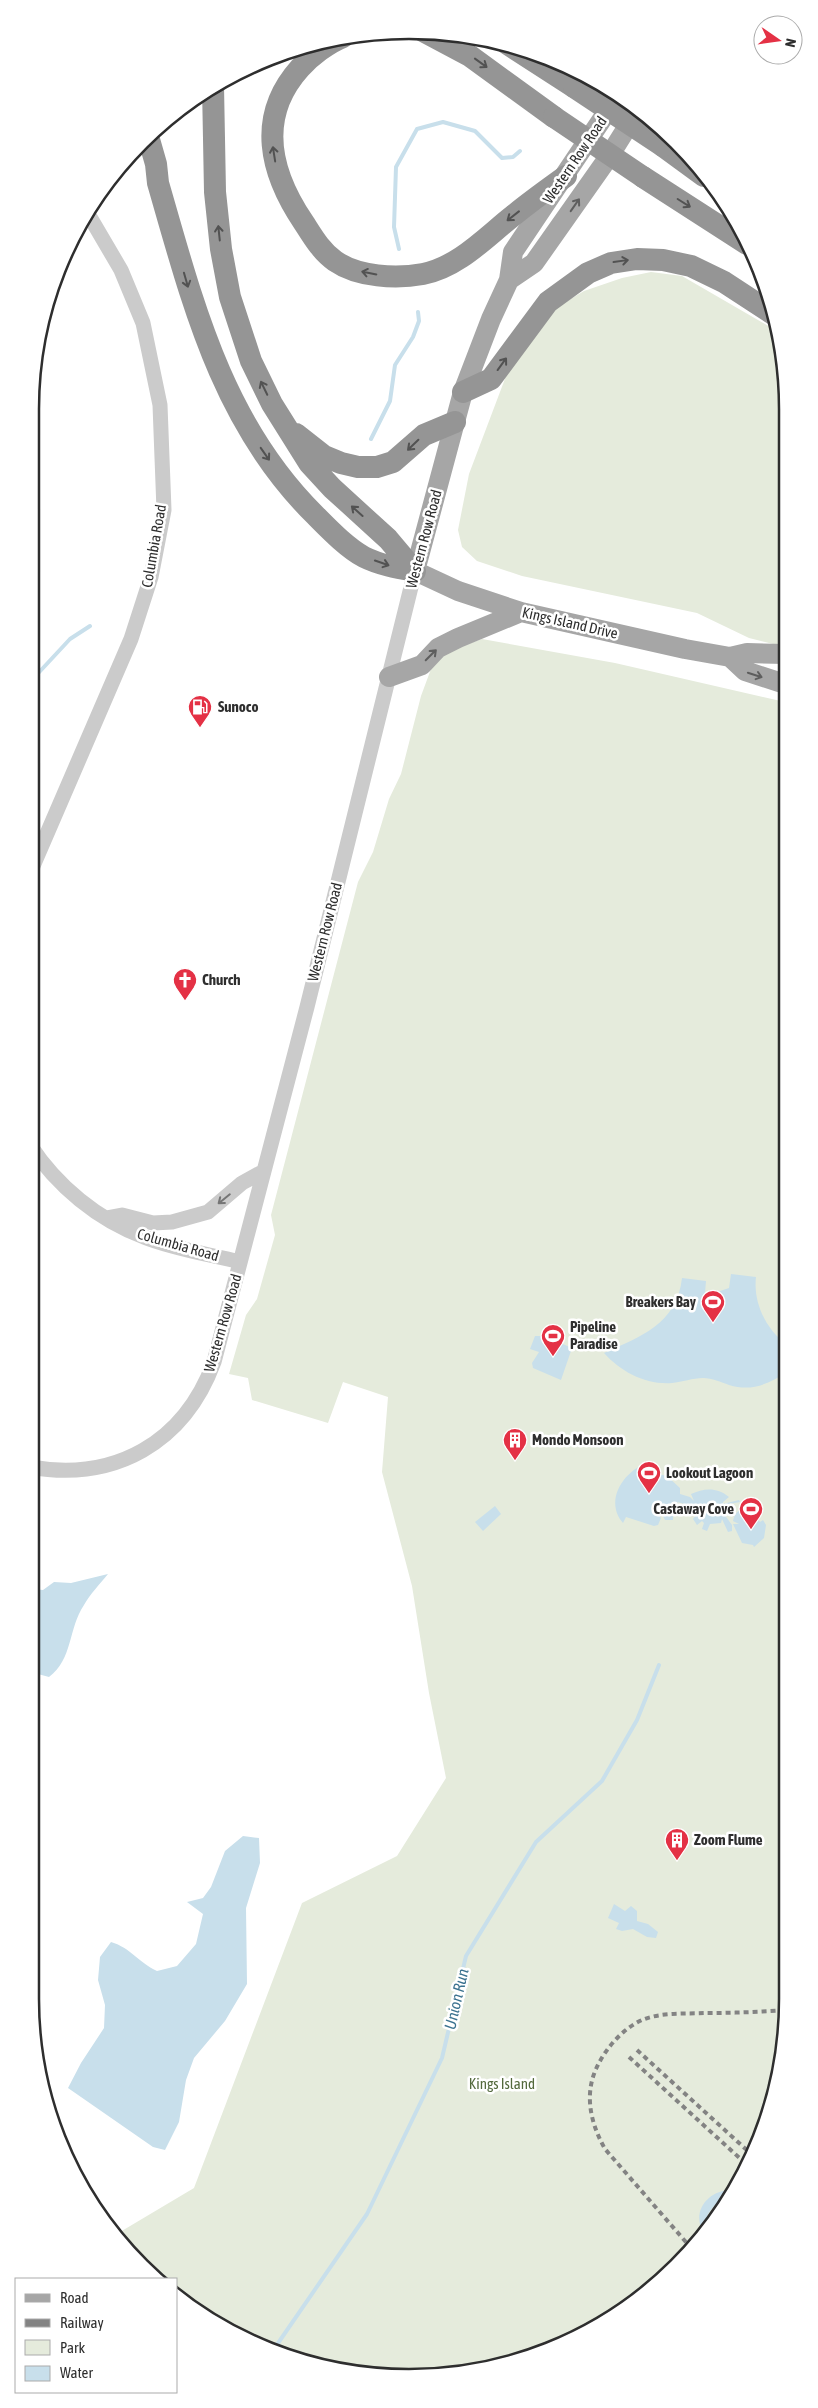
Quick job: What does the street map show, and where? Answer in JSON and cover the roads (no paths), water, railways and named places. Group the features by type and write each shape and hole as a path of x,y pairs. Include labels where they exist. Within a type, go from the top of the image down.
{"highway":[{"path":"441,41 470,56 554,117 737,238"},
{"path":"325,49 308,59 288,81 276,105 272,138 277,174 292,205 318,246 336,261 363,272 395,277 424,274 445,267 464,255 566,176"},
{"path":"531,59 683,161"},
{"path":"213,95 215,192 220,249 230,296 251,360 272,404 290,429 324,456 358,467 377,467 393,462 424,435 455,422"},
{"path":"150,144 156,164 158,183 196,313 226,388 255,441 302,502 340,538 364,557 385,565 415,571"},
{"path":"464,392 491,379 548,302 588,273 611,263 636,259 663,260 692,266 724,282 766,309"},
{"path":"290,429 295,444 309,463 332,488 388,539 415,571"}],"main road":[{"name":"Western Row Road","path":"415,571 464,392 491,319 509,280 513,252 566,176 615,101"},
{"name":"Western Row Road","path":"509,280 534,263 608,158 635,115"},
{"name":"Kings Island Drive","path":"415,571 458,591 521,612 676,648 730,657 747,653 779,654"},
{"path":"389,677 422,665 438,648 458,638 521,612"},
{"path":"730,657 745,672 779,682"}],"street":[{"name":"Columbia Road","path":"39,852 131,639 151,577 164,510 160,405 143,323 121,270 91,219"},
{"name":"Western Row Road","path":"39,1468 68,1471 98,1468 126,1460 161,1439 194,1402 205,1386 214,1362 264,1170 415,571"},
{"name":"Columbia Road","path":"39,1156 57,1179 106,1218 144,1237 240,1262"},
{"path":"106,1218 122,1215 153,1223 172,1222 208,1212 242,1183 264,1170"}],"water":[{"name":"Breakers Bay","path":"731,1274 756,1277 757,1296 762,1315 779,1338 779,1377 773,1380 760,1386 745,1388 703,1378 672,1383 653,1382 626,1371 604,1353 631,1341 655,1327 665,1318 679,1294 682,1278 706,1281 705,1293 708,1295 729,1288"},
{"name":"Pipeline Paradise","path":"535,1336 544,1336 572,1348 561,1380 533,1368 532,1363 539,1352 530,1349"},
{"name":"Lookout Lagoon","path":"650,1462 657,1463 654,1473 667,1476 680,1488 680,1494 690,1497 694,1501 691,1494 710,1490 720,1491 729,1497 723,1504 739,1500 740,1502 729,1504 729,1510 724,1514 732,1525 732,1531 728,1532 722,1519 721,1523 710,1524 707,1531 702,1529 704,1523 702,1521 697,1525 693,1519 696,1515 688,1516 687,1505 678,1502 674,1507 673,1520 665,1520 660,1510 657,1513 661,1518 658,1525 654,1526 626,1517 623,1523 617,1514 615,1505 616,1495 625,1478 632,1471"},
{"path":"495,1506 501,1514 483,1531 475,1522"},
{"name":"Castaway Cove","path":"744,1509 750,1510 749,1515 756,1517 760,1522 763,1520 766,1525 764,1538 754,1547 753,1545 742,1543 733,1524 739,1524 733,1521 734,1518 737,1513"},
{"path":"108,1574 89,1597 79,1614 66,1653 57,1670 49,1677 39,1674 39,1590 43,1590 54,1582 71,1583"},
{"path":"243,1836 259,1838 260,1863 246,1908 247,1984 225,2021 194,2058 186,2080 179,2122 165,2150 153,2147 68,2088 81,2063 104,2028 105,2005 98,1980 100,1957 111,1942 124,1948 157,1971 177,1966 196,1944 203,1914 187,1902 203,1898 211,1887 225,1851"},
{"path":"614,1904 625,1911 631,1906 637,1911 637,1921 648,1924 658,1932 656,1938 647,1937 633,1929 622,1931 616,1929 619,1923 608,1918"},
{"path":"726,2191 701,2227 699,2217 704,2203 716,2193"}],"waterway":[{"name":"Union Run","path":"399,249 394,227 396,167 417,129 443,122 475,131 502,158 513,157 520,151"},
{"name":"Union Run","path":"371,439 390,401 395,365 413,337 419,321 418,312"},
{"name":"Union Run","path":"39,672 70,639 90,626"},
{"name":"Union Run","path":"277,2345 367,2214 442,2058 466,1956 536,1842 602,1781 637,1720 659,1665"}],"railway":[{"path":"687,2243 605,2149 596,2130 591,2110 590,2089 592,2079 609,2047 621,2034 649,2017 674,2014 779,2010"},
{"path":"637,2050 747,2150"},
{"path":"629,2057 742,2160"}],"place":[{"name":"Sunoco","path":"200,728"},
{"name":"Church","path":"185,1001"},
{"name":"Breakers Bay","path":"713,1323"},
{"name":"Pipeline Paradise","path":"553,1357"},
{"name":"Mondo Monsoon","path":"515,1461"},
{"name":"Lookout Lagoon","path":"649,1494"},
{"name":"Castaway Cove","path":"751,1530"},
{"name":"Zoom Flume","path":"677,1861"}],"park label":[{"name":"Kings Island","path":"502,2084"}]}
